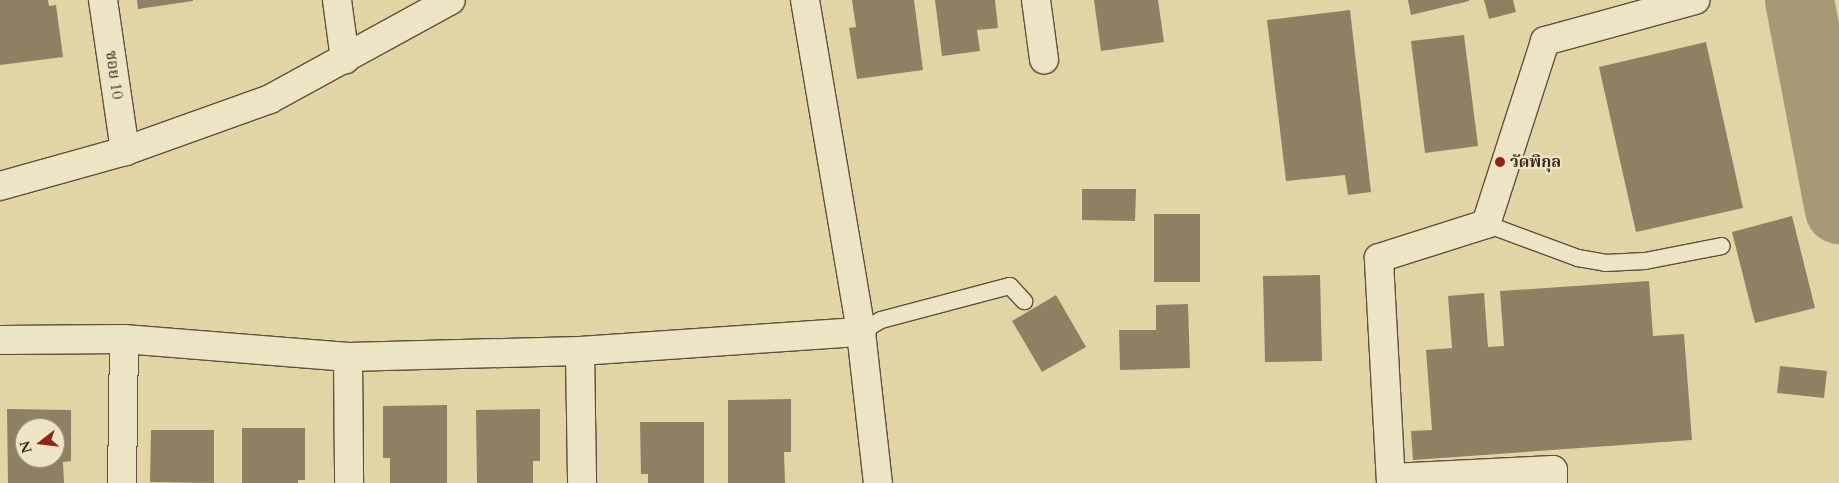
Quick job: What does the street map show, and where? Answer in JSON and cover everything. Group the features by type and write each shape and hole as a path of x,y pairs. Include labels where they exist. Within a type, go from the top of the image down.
{"street":[{"name":"ซอย 10","path":"103,0 125,151"},
{"path":"337,0 345,59"},
{"path":"0,186 125,151 270,99 451,0"},
{"path":"805,0 861,332 878,483"},
{"path":"1036,0 1044,60"},
{"path":"1552,483 1553,470 1391,480 1378,258 1486,224 1545,40 1695,0"},
{"path":"0,340 124,338 348,357 580,350 861,332"},
{"path":"122,483 124,338"},
{"path":"580,350 582,483"},
{"path":"348,357 349,483"}],"lane":[{"path":"1486,224 1578,258 1605,263 1645,261 1722,246"},
{"path":"861,332 881,320 1010,286 1024,301"}],"building":[{"path":"0,0 48,0 49,6 56,5 63,57 0,65"},
{"path":"137,0 193,0 193,1 138,9"},
{"path":"852,0 914,0 923,70 857,79 849,28 856,27"},
{"path":"935,0 995,0 998,28 977,30 980,51 942,56"},
{"path":"1094,0 1158,0 1164,42 1101,51"},
{"path":"1408,0 1469,0 1469,1 1411,15"},
{"path":"1484,0 1513,0 1516,12 1489,19"},
{"path":"1350,10 1371,192 1348,195 1345,175 1286,181 1267,20"},
{"path":"1464,35 1478,146 1425,153 1411,41"},
{"path":"1706,42 1743,208 1636,232 1599,67"},
{"path":"1082,189 1136,189 1135,221 1082,220"},
{"path":"1154,214 1200,214 1200,282 1154,282"},
{"path":"1792,216 1815,308 1755,323 1732,232"},
{"path":"1320,275 1322,361 1265,362 1263,276"},
{"path":"1649,281 1653,336 1684,334 1692,440 1413,460 1411,431 1432,430 1426,350 1452,348 1448,296 1484,293 1488,347 1504,346 1500,291"},
{"path":"1056,295 1086,347 1042,372 1012,321"},
{"path":"1188,304 1190,368 1120,370 1119,330 1156,330 1156,305"},
{"path":"1780,366 1827,371 1824,398 1777,393"},
{"path":"791,399 791,452 784,452 785,483 728,483 728,400"},
{"path":"447,405 447,483 390,483 390,458 383,458 383,406"},
{"path":"7,409 71,410 71,461 65,462 65,418 15,418 15,468 63,468 64,483 8,483"},
{"path":"540,409 540,461 533,461 533,483 477,483 476,410"},
{"path":"640,422 704,422 704,483 648,483 648,474 641,474"},
{"path":"242,428 305,428 305,480 298,480 298,483 242,483"},
{"path":"151,430 214,430 214,483 150,482"}],"waterway":[{"path":"1799,0 1839,209"}],"place":[{"name":"วัดพิกุล","path":"1500,162"}]}
